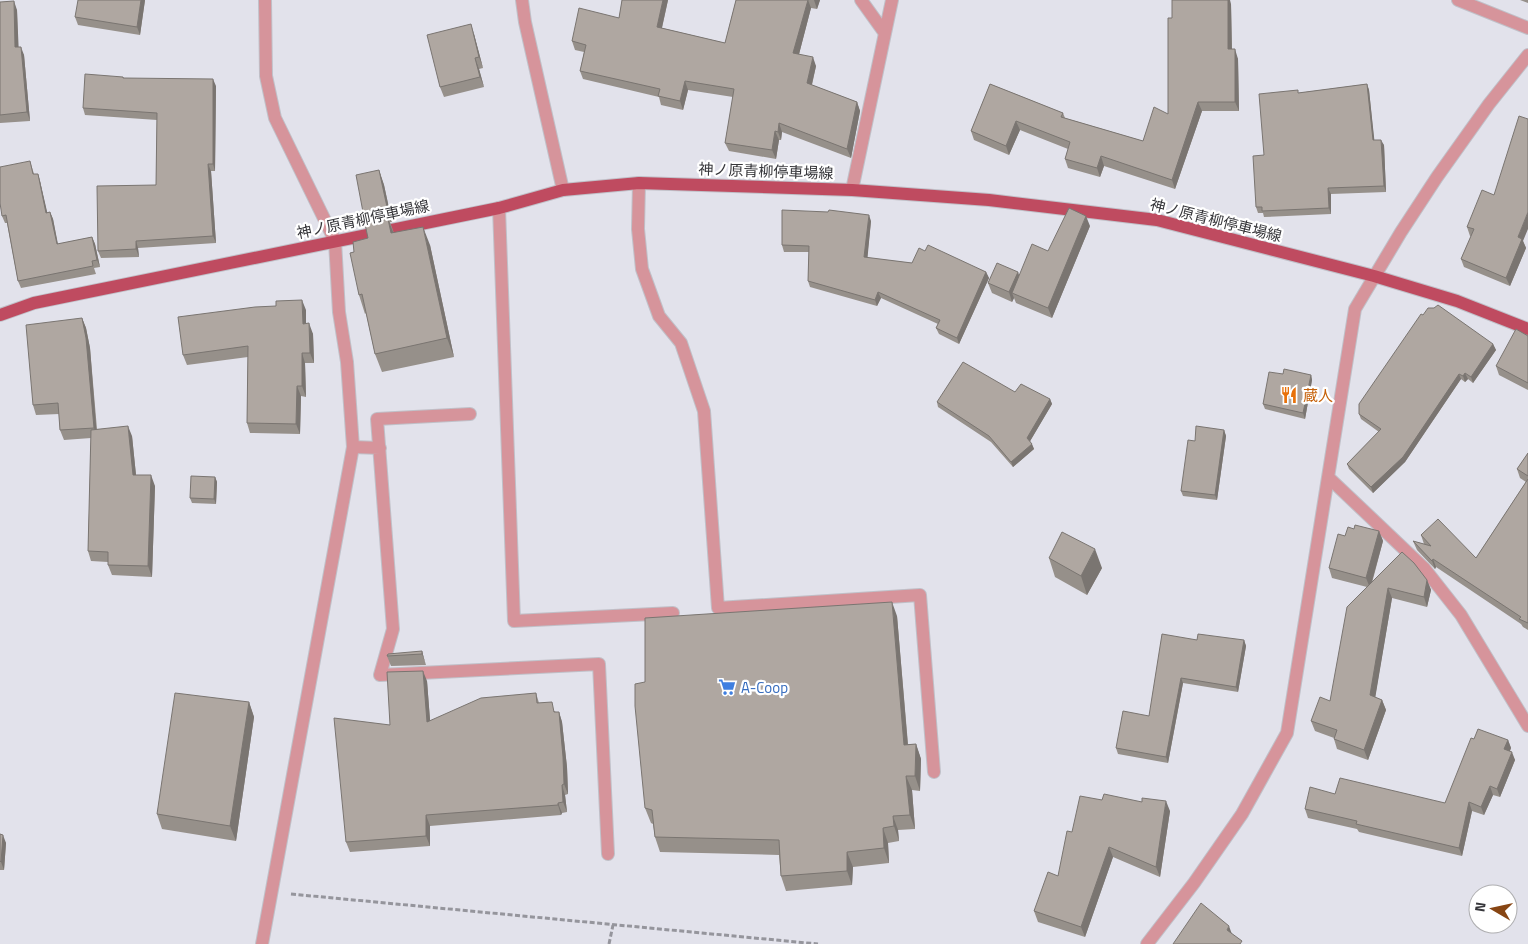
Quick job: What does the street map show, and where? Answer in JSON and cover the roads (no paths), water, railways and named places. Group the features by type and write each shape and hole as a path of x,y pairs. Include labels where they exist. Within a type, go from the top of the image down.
{"main road":[{"name":"神ノ原青柳停車場線","path":"0,315 34,304 499,208 563,190 640,183 852,190 989,200 1157,220 1374,276 1457,301 1528,329"}],"street":[{"path":"262,944 353,447 347,362 339,312 335,241 275,118 266,76 265,0"},
{"path":"522,0 525,22 563,190"},
{"path":"861,0 884,32"},
{"path":"852,190 892,0"},
{"path":"1458,0 1528,28"},
{"path":"1147,944 1194,883 1242,814 1286,733 1355,309 1437,178 1489,104 1528,56"},
{"path":"640,183 638,229 642,270 659,316 681,343 704,411 718,608 920,595 934,772"},
{"path":"499,208 514,621 673,613"},
{"path":"470,414 377,419 393,629 380,675 599,664 608,854"},
{"path":"353,447 380,448"},
{"path":"1328,477 1424,568 1461,615 1528,726"}],"place":[{"name":"蔵人","path":"1289,395"},
{"name":"A-Coop","path":"727,687"}]}
